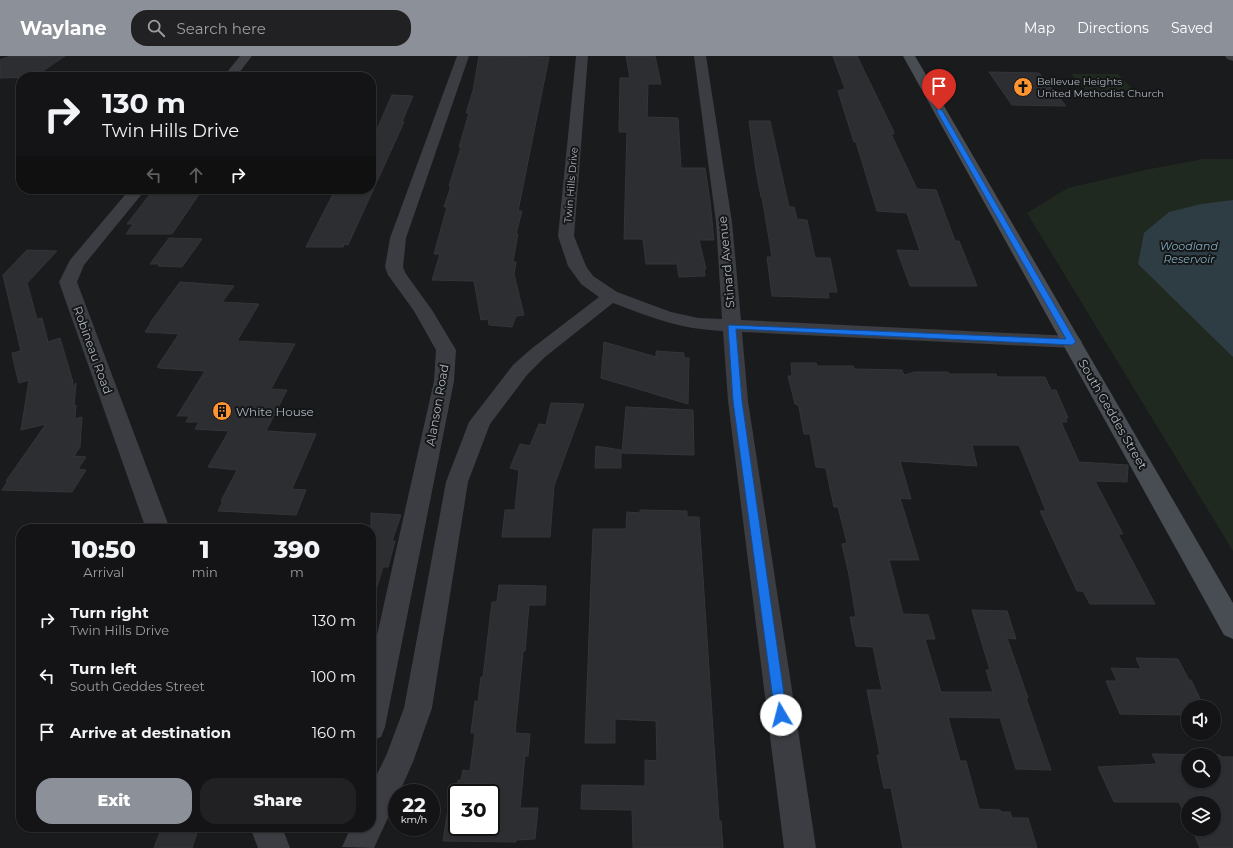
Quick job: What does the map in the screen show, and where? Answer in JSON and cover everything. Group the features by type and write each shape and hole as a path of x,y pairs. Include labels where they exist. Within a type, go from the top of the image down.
{"main road":[{"name":"South Geddes Street","path":"909,56 1233,626"}],"street":[{"path":"233,72 246,56"},
{"name":"Alanson Road","path":"376,702 444,380 446,350 423,310 397,275 394,267 398,238 464,56"},
{"name":"Twin Hills Drive","path":"582,56 566,236 577,266 587,280 600,290 611,296 666,317 698,324 1072,342"},
{"name":"Stinard Avenue","path":"700,56 724,222 738,401 800,848"},
{"name":"Robineau Road","path":"134,194 76,264 68,282 156,524"},
{"path":"376,809 398,762 418,708 457,482 480,422 520,370 538,353 611,296"},
{"path":"268,832 274,848"}],"green space":[{"path":"1071,74 1118,74 1133,90 1085,90"},
{"path":"1203,159 1233,159 1233,551 1027,213 1068,188 1145,170"}],"water":[{"name":"Woodland Reservoir","path":"1233,200 1233,357 1138,264 1144,233 1169,212 1201,204"}],"building":[{"path":"10,56 65,56 41,72 16,72 16,78 0,78 0,60"},
{"path":"479,56 549,57 518,211 522,211 516,234 518,234 513,262 516,262 514,274 524,315 516,316 512,327 489,325 488,319 481,320 474,281 432,280 440,254 434,254 447,207 444,207 451,186 449,186 461,147 459,147 469,113 466,113 473,91"},
{"path":"626,56 655,56 661,84 648,84 647,117 678,118 681,168 705,168 714,240 699,240 706,269 704,269 705,276 679,277 677,264 646,264 643,239 624,239 627,132 619,132 620,78 630,78"},
{"path":"833,56 857,56 893,130 894,134 891,134 917,189 936,190 955,241 959,241 977,286 910,286 897,250 920,251 907,213 877,211 856,142 854,142 838,91 845,89"},
{"path":"989,72 1039,73 1066,106 1012,105"},
{"path":"392,95 413,96 402,122 404,122 376,184 376,132"},
{"path":"749,121 770,121 789,207 794,207 797,219 807,220 815,258 830,258 837,292 828,292 829,298 772,296 767,257 772,257 756,170"},
{"path":"150,194 199,194 172,234 126,234 133,224 127,224"},
{"path":"333,194 371,194 348,245 344,244 343,247 306,247"},
{"path":"169,238 202,239 182,267 158,266 160,264 150,264"},
{"path":"27,250 57,251 27,283 37,319 42,318 48,342 60,338 73,382 72,388 76,383 74,406 76,405 75,419 82,417 80,447 74,456 86,457 78,469 86,470 72,492 2,490 8,481 6,481 46,424 21,430 29,380 19,383 18,380 12,353 21,351 3,275"},
{"path":"180,282 234,286 222,302 259,304 237,341 295,344 271,389 287,390 266,431 316,434 292,489 306,490 296,515 218,511 223,501 221,501 237,470 208,467 229,431 195,429 199,422 186,422 189,416 177,416 205,371 157,367 179,334 145,332"},
{"path":"604,342 656,357 656,351 684,353 684,358 689,358 688,404 601,378"},
{"path":"791,363 816,363 817,366 853,366 854,369 902,370 904,375 915,372 948,372 949,374 996,374 997,377 1045,377 1051,390 1056,390 1068,418 1065,418 1067,422 1061,422 1079,462 1128,465 1127,482 1095,481 1123,534 1118,534 1155,604 1090,604 1083,591 1077,591 1040,511 1046,511 1019,445 972,445 977,466 900,461 911,499 900,498 919,560 889,560 903,614 928,615 935,639 925,639 941,692 993,692 986,670 990,670 972,610 1007,611 1016,639 1007,638 1051,770 1016,769 1000,718 948,717 960,761 966,761 979,809 1010,812 1012,818 1028,818 1037,848 903,848 891,788 884,788 877,755 880,755 867,690 882,690 873,647 856,646 850,617 856,617 842,544 847,543 838,507 834,507 826,469 816,467 810,434 804,434 799,407 795,404 788,376 792,376"},
{"path":"551,403 584,404 554,486 550,537 502,537 505,510 515,510 519,470 510,468 520,444 530,446 539,424 546,425"},
{"path":"626,407 693,410 694,455 622,453"},
{"path":"596,446 621,450 621,468 595,468"},
{"path":"640,510 687,511 687,517 699,517 719,821 721,821 723,848 633,848 632,810 581,809 582,785 645,786 645,760 657,761 656,721 615,719 615,743 585,743 593,529 626,529 627,512 640,513"},
{"path":"371,513 401,515 392,541 395,541 388,567 383,567 376,590 376,524 371,524"},
{"path":"499,585 546,586 545,605 529,605 515,733 530,734 528,756 525,756 520,808 538,808 535,839 516,840 516,842 443,841 448,809 448,836 500,836 500,784 457,784 458,780 461,780 463,770 470,771 475,733 471,733 475,701 478,702 481,677 483,677 492,602 497,602"},
{"path":"1136,658 1178,659 1189,680 1191,680 1201,700 1181,700 1181,715 1120,714 1106,681 1117,681 1111,668 1141,669"},
{"path":"1152,754 1181,754 1181,788 1221,788 1221,757 1233,757 1233,848 1200,848 1195,836 1221,836 1221,796 1181,796 1181,806 1179,802 1114,802 1098,767 1157,764"},
{"path":"160,832 197,832 192,848 154,848"}],"place":[{"name":"Bellevue Heights United Methodist Church","path":"1023,87"},
{"name":"White House","path":"222,411"}],"route":[{"path":"781,715 738,401 732,326 1072,342 939,110"}]}
